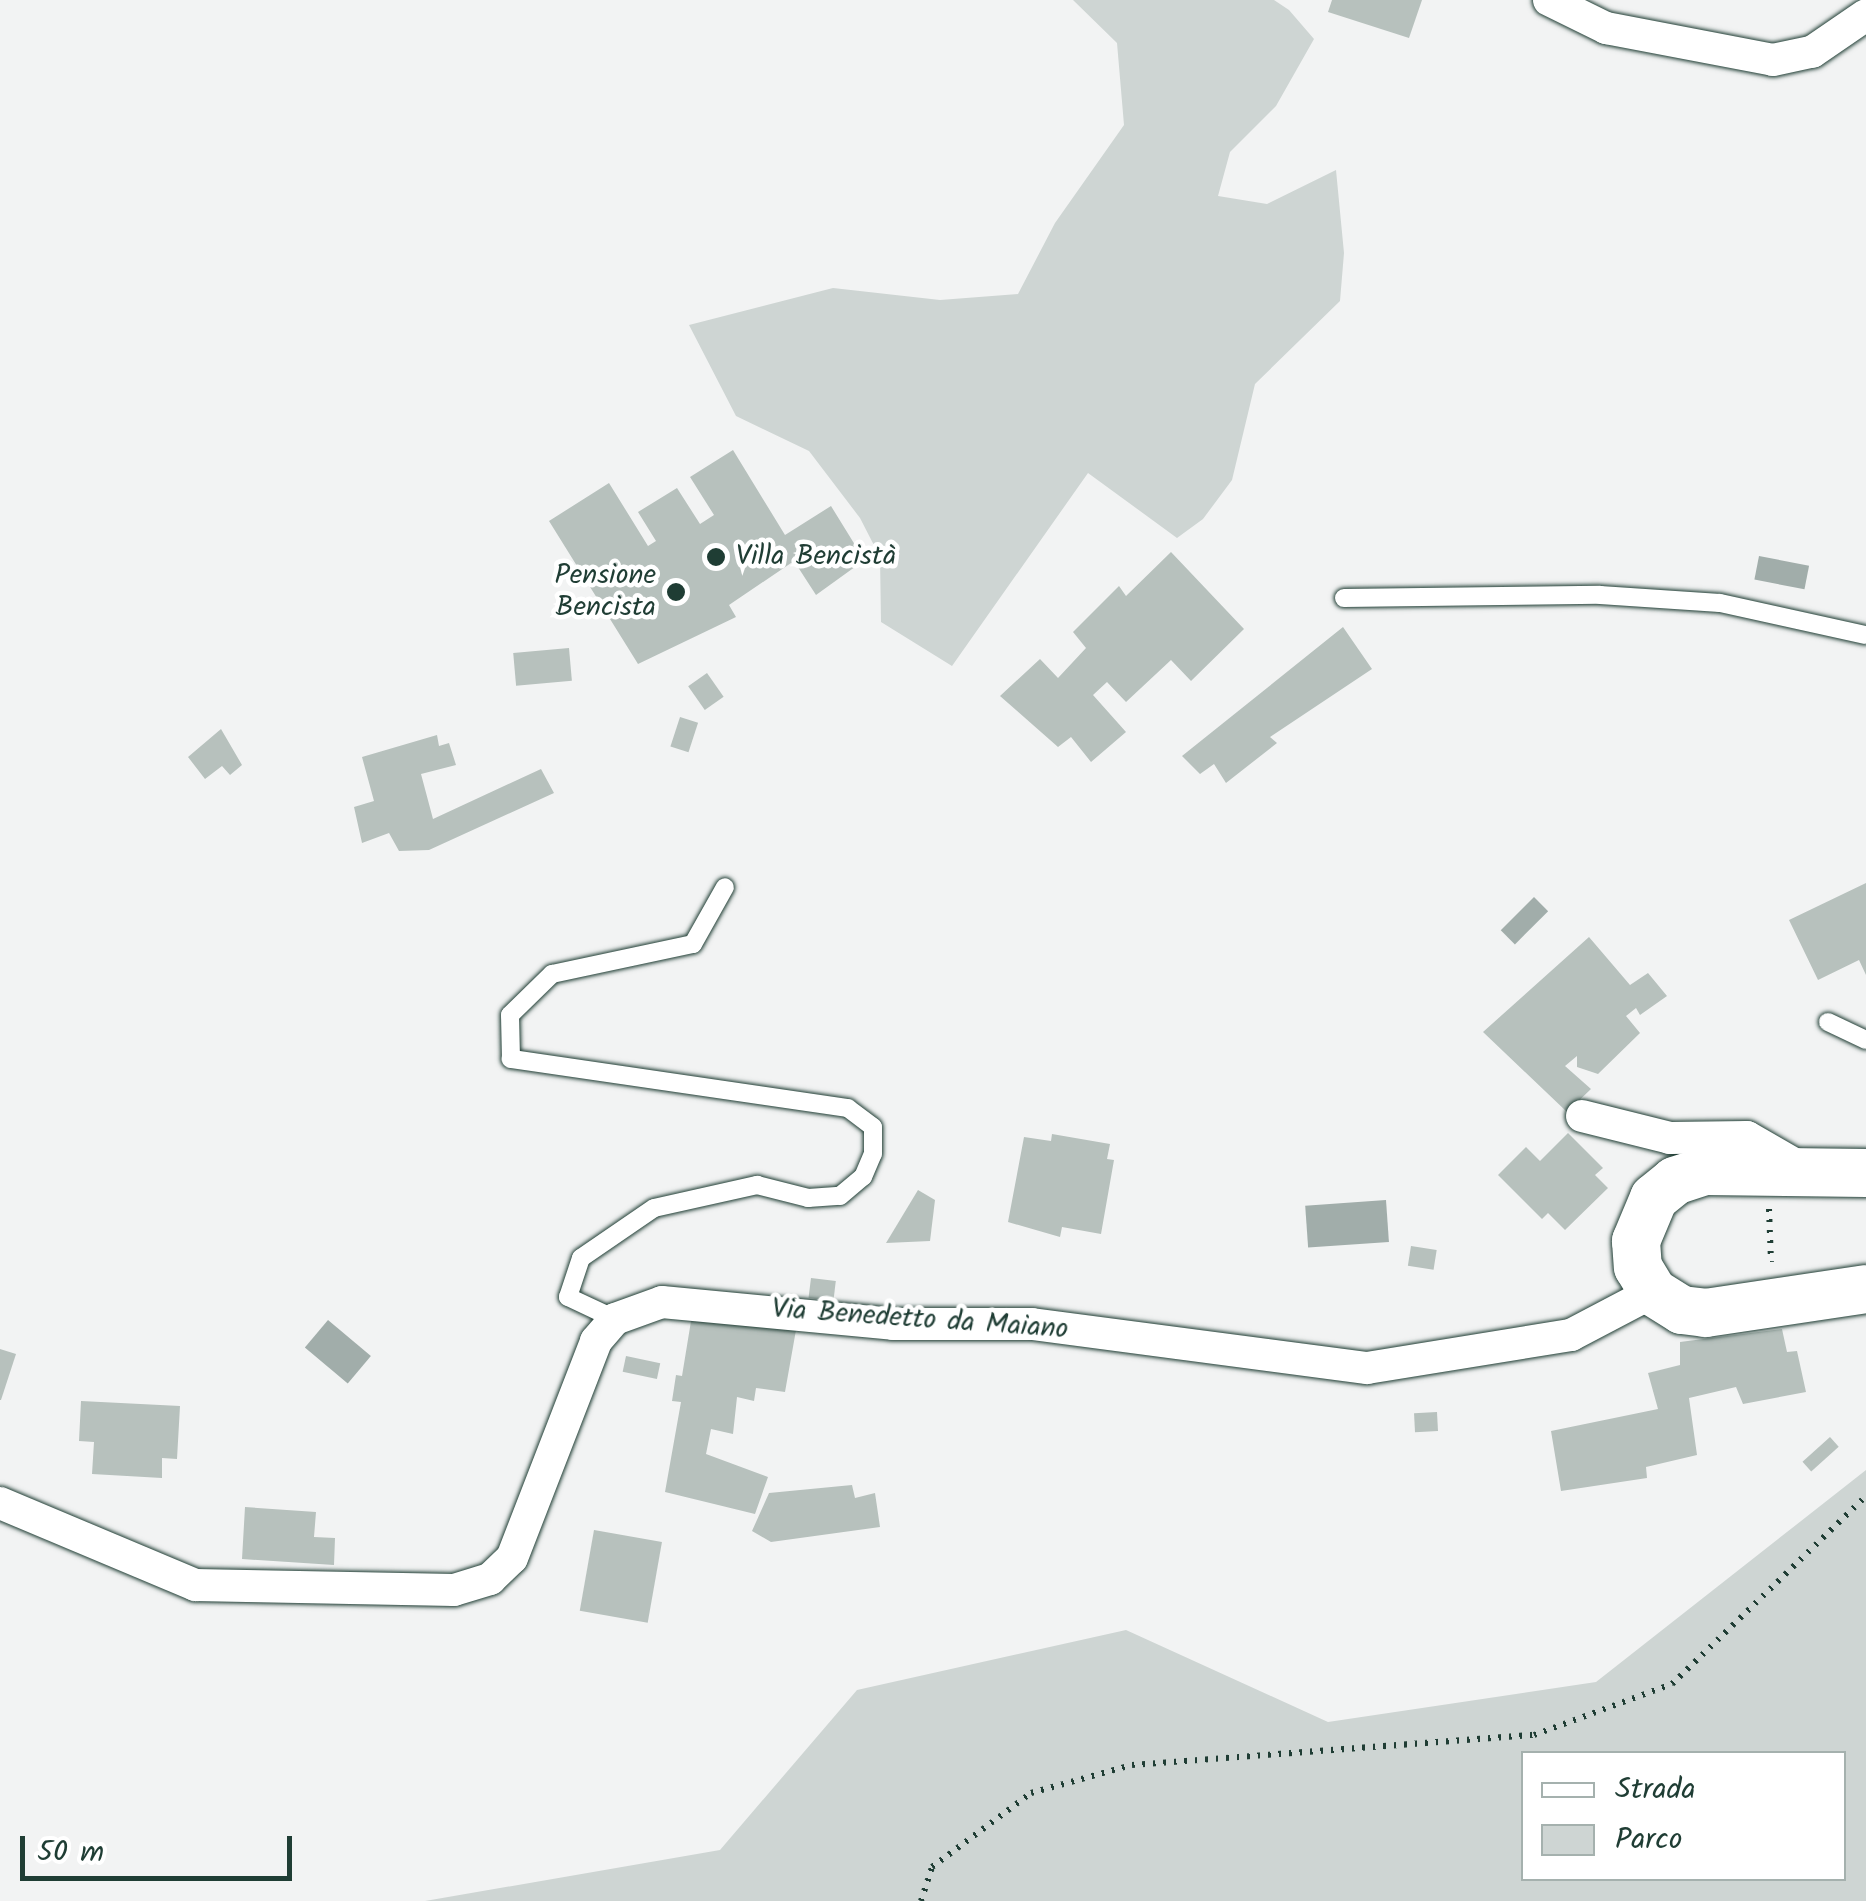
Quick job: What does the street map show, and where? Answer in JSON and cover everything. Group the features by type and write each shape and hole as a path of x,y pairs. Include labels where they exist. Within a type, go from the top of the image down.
{"main road":[{"path":"1866,1173 1705,1170 1654,1198 1636,1242 1638,1266 1653,1292 1665,1303 1706,1313 1866,1289"}],"street":[{"path":"1549,0 1606,28 1773,60 1812,52 1866,14"},
{"path":"1582,1116 1670,1138 1746,1137 1787,1172"},
{"name":"Via Benedetto da Maiano","path":"615,1319 662,1302 893,1324 1032,1324 1274,1360 1366,1368 1571,1336 1653,1292"},
{"path":"0,1503 194,1585 454,1590 490,1580 512,1558 596,1342 615,1319"}],"lane":[{"path":"1344,598 1600,595 1720,603 1866,634"},
{"path":"615,1319 568,1297 581,1258 654,1208 757,1185 808,1198 840,1196 863,1177 873,1154 873,1126 848,1108 511,1059 510,1015 552,974 693,944 725,887"},
{"path":"1828,1022 1866,1040"}],"path":[{"path":"1774,1303 1787,1172"},
{"path":"921,1901 932,1867 1030,1793 1132,1764 1534,1735 1672,1684 1866,1496"}],"green space":[{"path":"1073,0 1274,0 1289,10 1314,39 1276,106 1230,152 1218,196 1267,204 1336,170 1344,253 1340,301 1255,384 1232,480 1203,519 1177,538 1088,473 952,666 881,622 880,557 860,518 809,451 736,416 689,325 833,288 940,300 1018,294 1055,223 1124,125 1117,43"},
{"path":"1866,1470 1866,1901 425,1901 720,1850 857,1690 1126,1630 1328,1722 1596,1682"}],"shaded area":[{"path":"1759,556 1809,566 1804,589 1754,580"},
{"path":"1534,897 1548,911 1515,944 1501,930"},
{"path":"1386,1200 1389,1242 1308,1248 1305,1206"},
{"path":"328,1320 371,1356 348,1384 305,1348"}],"building":[{"path":"1332,0 1422,0 1409,38 1328,12"},
{"name":"Villa Bencistà","path":"733,450 785,535 831,506 860,553 859,564 816,595 794,561 729,605 736,617 638,664 549,521 609,483 648,546 656,541 638,512 677,488 700,524 714,515 690,477"},
{"path":"1171,552 1244,629 1191,681 1171,660 1126,702 1107,682 1093,695 1126,732 1091,762 1071,737 1058,747 1000,696 1040,659 1058,678 1086,648 1073,632 1119,586 1126,596"},
{"path":"1343,627 1372,669 1270,737 1277,743 1226,783 1214,764 1200,774 1182,756"},
{"path":"569,648 572,681 516,686 513,653"},
{"path":"707,673 724,697 705,710 688,686"},
{"path":"680,717 698,723 688,752 670,746"},
{"path":"221,729 242,765 230,775 222,766 205,779 188,757"},
{"path":"437,735 439,746 449,743 456,765 421,774 433,819 541,769 554,793 429,850 399,851 389,833 362,843 354,807 374,801 362,757"},
{"path":"1866,883 1866,975 1859,960 1818,980 1789,920"},
{"path":"1589,937 1630,985 1648,973 1667,996 1640,1015 1636,1008 1626,1016 1640,1033 1598,1074 1577,1067 1577,1056 1565,1066 1591,1089 1567,1112 1483,1032"},
{"path":"1568,1133 1603,1168 1595,1175 1608,1188 1565,1230 1548,1213 1542,1219 1498,1175 1526,1147 1540,1161"},
{"path":"1052,1134 1110,1144 1107,1159 1114,1160 1101,1234 1062,1227 1060,1237 1008,1222 1024,1137 1051,1141"},
{"path":"918,1190 935,1200 930,1241 886,1243"},
{"path":"1411,1246 1437,1250 1434,1270 1408,1266"},
{"path":"811,1278 836,1281 833,1301 809,1298"},
{"path":"692,1315 796,1330 785,1392 756,1388 754,1401 737,1397 733,1434 711,1429 706,1454 768,1477 755,1514 665,1492 681,1402 672,1401 676,1375 682,1376"},
{"path":"1782,1329 1787,1352 1797,1351 1806,1392 1743,1404 1736,1387 1689,1398 1697,1455 1646,1467 1647,1478 1561,1491 1551,1431 1658,1409 1648,1373 1680,1365 1680,1342"},
{"path":"0,1349 16,1354 1,1400 0,1400"},
{"path":"626,1356 660,1363 657,1379 623,1372"},
{"path":"81,1401 180,1406 177,1459 162,1458 162,1478 92,1474 94,1442 79,1441"},
{"path":"1437,1412 1438,1431 1415,1432 1414,1413"},
{"path":"1830,1437 1839,1447 1811,1471 1803,1462"},
{"path":"852,1485 855,1498 875,1493 880,1527 771,1542 752,1531 769,1493"},
{"path":"245,1507 316,1512 314,1537 335,1538 334,1565 242,1559"},
{"path":"594,1530 662,1542 648,1623 580,1611"}],"place":[{"name":"Villa Bencistà","path":"716,557"},
{"name":"Pensione Bencista","path":"676,592"}]}
